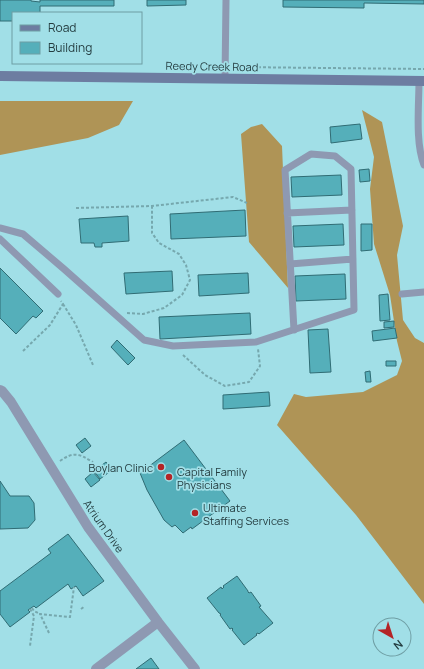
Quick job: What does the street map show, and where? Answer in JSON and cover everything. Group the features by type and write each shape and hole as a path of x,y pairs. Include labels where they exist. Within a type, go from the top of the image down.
{"main road":[{"name":"Reedy Creek Road","path":"0,76 422,81"}],"street":[{"name":"Atrium Drive","path":"1,390 11,402 92,531 158,622 195,669"},
{"path":"96,669 158,622"}],"lane":[{"path":"225,78 226,0"},
{"path":"422,81 418,124 420,154 424,165"},
{"path":"0,228 23,234 144,340 173,346 256,342 294,330 354,310 351,169 335,156 311,154 285,170 294,330"},
{"path":"287,213 352,210"},
{"path":"0,239 58,294"},
{"path":"290,264 353,259"},
{"path":"402,294 424,292"}],"path":[{"path":"76,208 152,206 233,197 247,204"},
{"path":"114,313 143,314 164,308 182,295 190,280 186,265 179,254 159,243 152,233 152,206"},
{"path":"58,294 76,325 93,365"},
{"path":"23,351 50,325 63,304"},
{"path":"173,346 205,375 225,386 249,382 260,366 256,342"},
{"path":"52,468 61,460 70,455 80,455 93,462"},
{"path":"30,646 34,616 31,608 40,614 70,617 74,587"},
{"path":"81,608 85,606"},
{"path":"40,614 48,633"}],"shaded area":[{"path":"0,101 133,101 119,125 88,138 0,155"},
{"path":"362,110 382,122 403,226 397,255 403,320 415,338 424,343 424,604 356,515 277,425 294,394 306,397 363,392 397,375 402,361 397,341 390,295 374,244 370,189 374,157"},
{"path":"262,124 282,146 288,288 249,242 241,134 251,127"}],"building":[{"path":"0,0 31,0 40,2 40,0 114,0 114,6 40,6 40,12 12,12 12,21 0,21"},
{"path":"147,0 186,0 186,5 147,6"},
{"path":"283,0 424,0 424,4 364,3 364,8 283,7"},
{"path":"360,124 362,139 331,143 330,127"},
{"path":"369,169 370,181 360,182 359,170"},
{"path":"341,175 342,195 292,197 291,177"},
{"path":"245,210 246,236 171,239 170,214"},
{"path":"128,216 129,241 102,243 102,247 95,247 94,243 81,243 79,219"},
{"path":"343,224 344,245 294,247 293,226"},
{"path":"361,224 372,224 372,250 361,251"},
{"path":"0,268 43,311 36,318 33,316 16,334 0,318"},
{"path":"172,271 173,291 126,294 124,273"},
{"path":"248,273 249,293 199,296 198,275"},
{"path":"345,274 346,299 296,301 295,276"},
{"path":"388,294 390,320 380,321 379,295"},
{"path":"250,313 251,334 160,339 159,317"},
{"path":"394,321 394,327 384,328 384,322"},
{"path":"395,328 397,338 373,341 372,331"},
{"path":"328,329 331,372 310,373 308,330"},
{"path":"117,340 135,358 128,365 111,347"},
{"path":"386,361 396,361 396,366 386,366"},
{"path":"370,371 371,382 366,382 365,372"},
{"path":"269,392 270,406 223,409 223,395"},
{"path":"85,438 91,446 82,453 76,445"},
{"path":"184,440 230,501 192,529 191,527 183,533 175,525 172,527 164,520 147,490 140,473"},
{"path":"106,462 112,470 100,479 94,471"},
{"path":"93,472 100,480 91,487 85,479"},
{"path":"0,481 10,496 29,496 34,503 35,520 28,528 0,529"},
{"path":"68,534 104,581 83,596 76,586 71,589 68,584 36,608 34,606 28,610 30,612 10,627 0,614 0,591 51,553 48,549"},
{"path":"237,576 248,592 251,592 261,606 259,607 273,623 259,634 256,634 257,635 244,645 232,630 233,629 230,629 220,615 221,614 207,598 221,587 222,589 224,587 223,586"},
{"path":"151,658 159,669 136,669"}],"place":[{"name":"Boylan Clinic","path":"161,467"},
{"name":"Capital Family Physicians","path":"169,477"},
{"name":"Ultimate Staffing Services","path":"195,513"}]}
